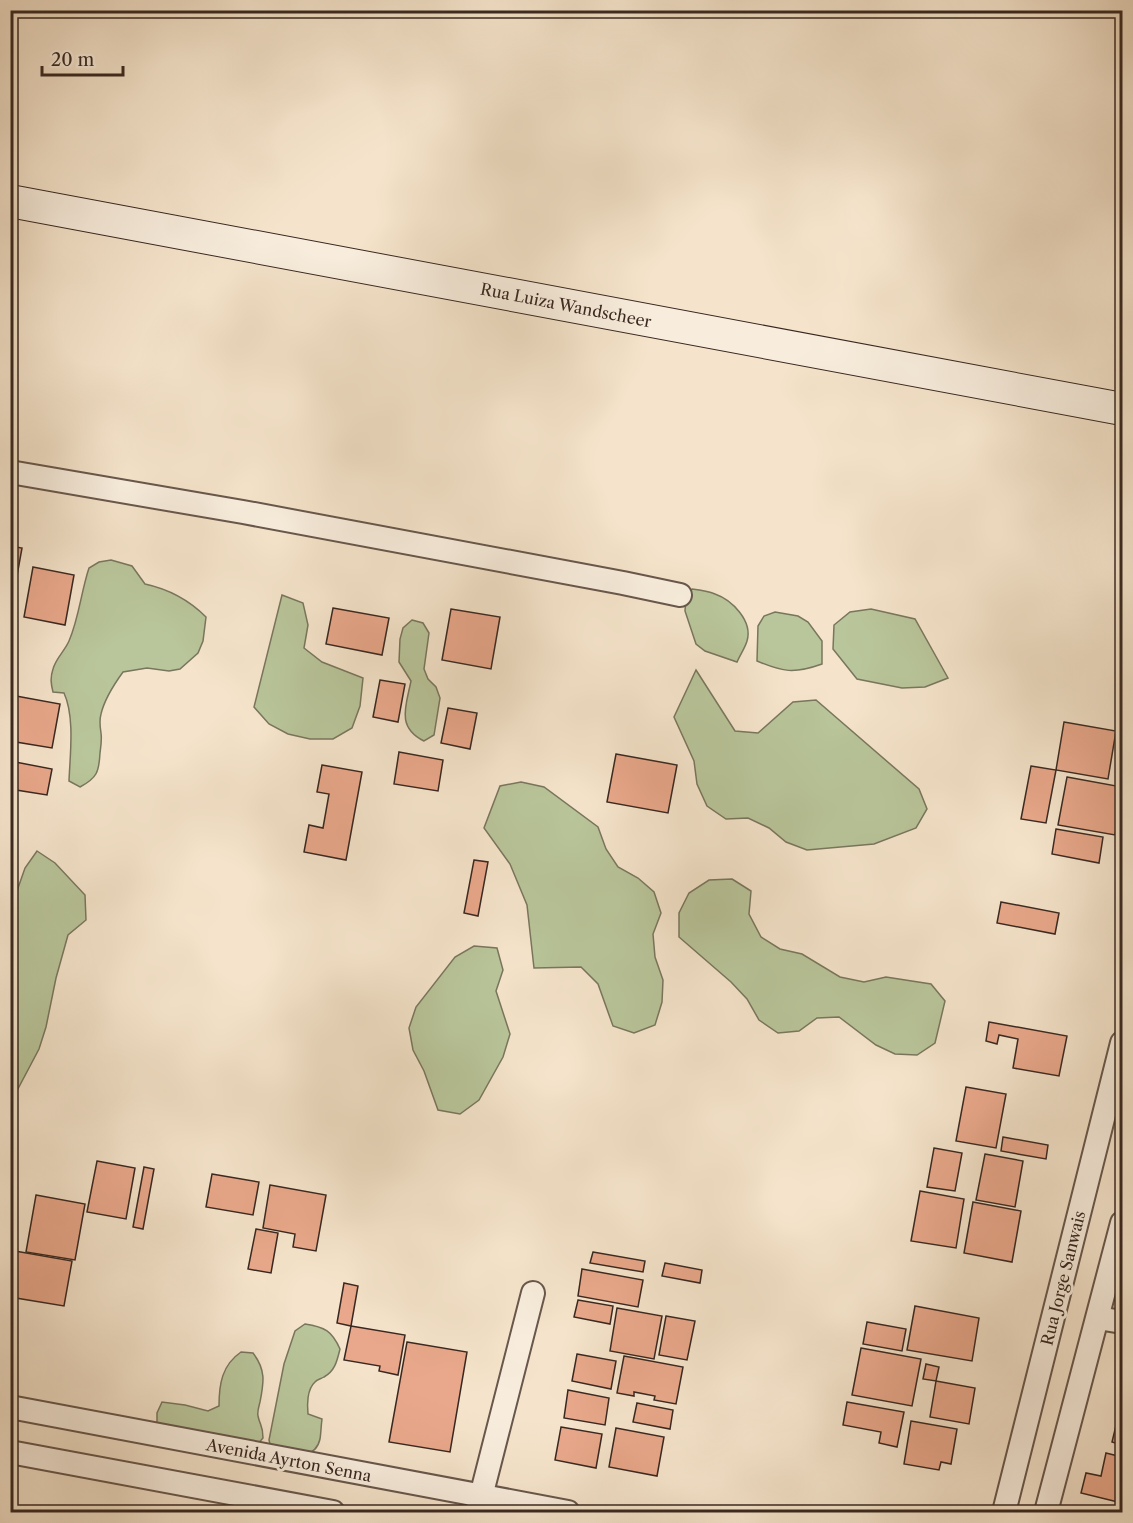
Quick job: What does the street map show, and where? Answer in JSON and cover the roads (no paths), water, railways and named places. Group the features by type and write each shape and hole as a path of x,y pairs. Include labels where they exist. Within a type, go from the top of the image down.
{"main road":[{"name":"Rua Luiza Wandscheer","path":"10,201 1122,409"}],"street":[{"path":"10,472 243,512 680,595"},
{"name":"Rua Jorge Sanwais","path":"1004,1512 1122,1043"},
{"path":"1046,1512 1122,1223"},
{"path":"479,1504 533,1293"},
{"path":"1098,1317 1122,1322"},
{"name":"Avenida Ayrton Senna","path":"10,1407 479,1504 568,1512"},
{"path":"10,1452 333,1512"}]}
